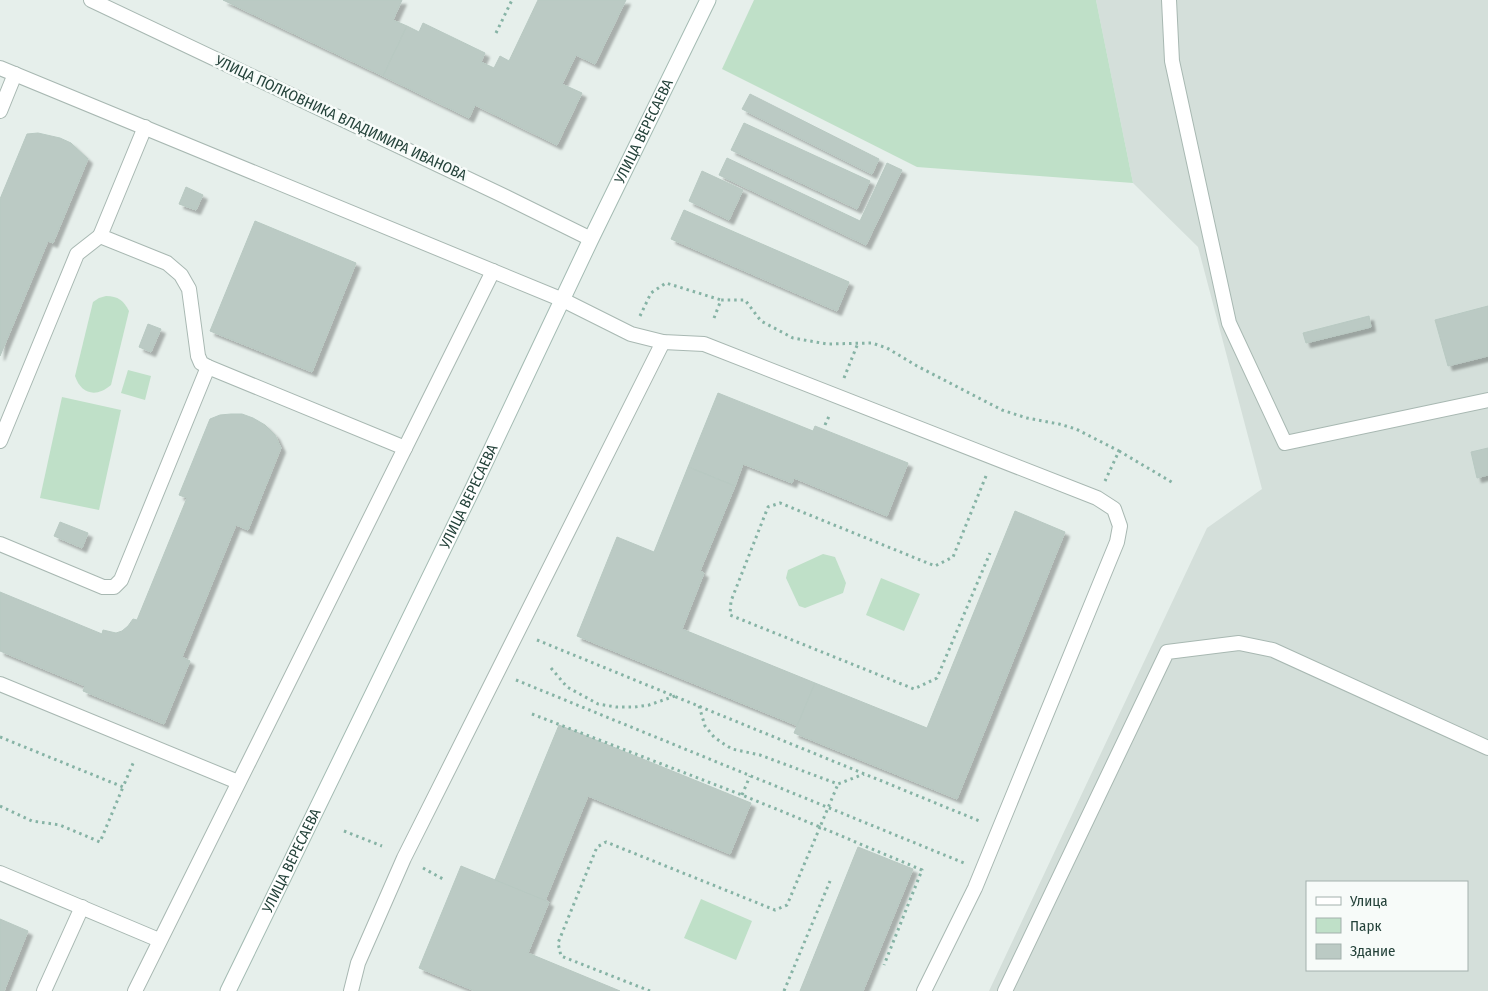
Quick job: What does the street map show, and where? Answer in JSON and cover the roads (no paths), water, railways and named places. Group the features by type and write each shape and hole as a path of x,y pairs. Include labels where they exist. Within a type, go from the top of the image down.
{"main road":[{"name":"УЛИЦА ВЕРЕСАЕВА","path":"228,991 470,495 591,239 708,0"}],"lane":[{"name":"УЛИЦА ПОЛКОВНИКА ВЛАДИМИРА ИВАНОВА","path":"91,0 591,239"},
{"path":"1169,0 1172,61 1229,323 1285,443 1488,400"},
{"path":"0,68 563,300 631,334 663,342 704,344 1097,498 1114,509 1120,526 1117,542 982,871 924,991"},
{"path":"0,111 15,74"},
{"path":"0,441 77,254 100,236 145,127"},
{"path":"100,236 166,263 181,275 189,289 198,356 201,363 405,448"},
{"path":"135,991 493,271"},
{"path":"351,991 358,963 404,858 663,342"},
{"path":"0,544 103,587 114,587 121,580 208,367"},
{"path":"1005,991 1167,652 1239,643 1273,650 1488,748"},
{"path":"0,684 238,782"},
{"path":"0,873 159,940"},
{"path":"44,991 82,907"}]}
